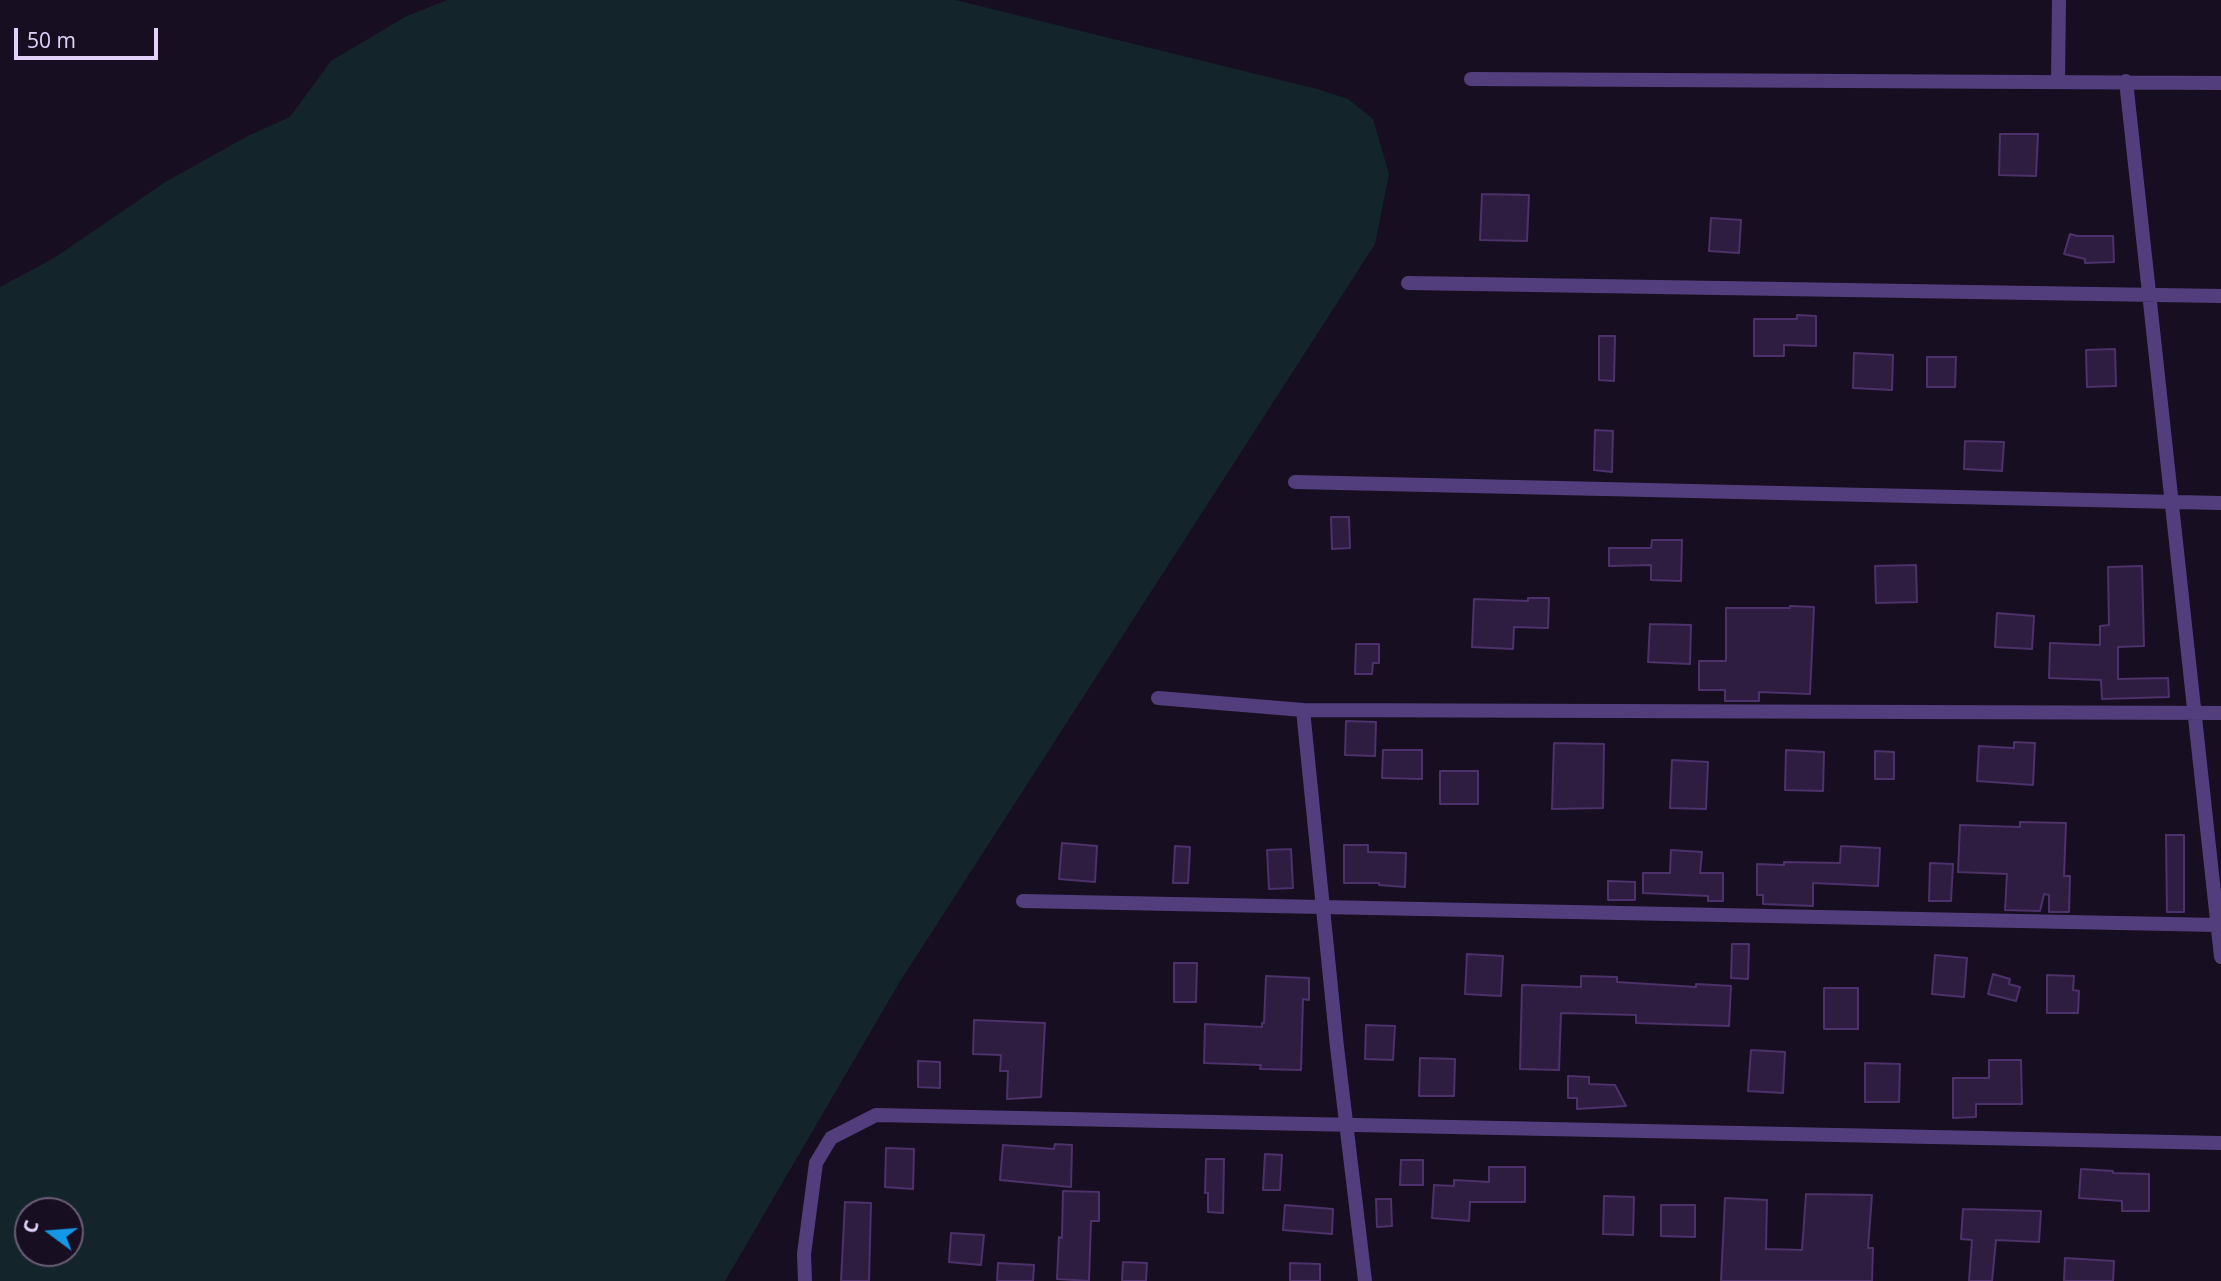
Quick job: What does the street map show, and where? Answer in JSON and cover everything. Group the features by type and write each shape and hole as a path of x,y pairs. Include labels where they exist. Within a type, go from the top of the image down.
{"street":[{"path":"2058,81 2059,0"},
{"path":"1471,79 2221,83"},
{"path":"2126,81 2221,957"},
{"path":"1408,283 2221,296"},
{"path":"1295,482 2221,503"},
{"path":"1158,698 1303,710 2221,713"},
{"path":"1303,710 1346,1126 1365,1281"},
{"path":"1023,901 2218,925"},
{"path":"805,1281 804,1254 816,1163 831,1138 876,1115 2221,1143"}],"green space":[{"path":"447,0 955,0 1317,89 1348,99 1373,119 1389,174 1375,244 899,983 725,1281 0,1281 0,287 54,258 167,181 248,136 290,117 331,61 405,17"}],"building":[{"path":"2000,134 2038,134 2036,176 1999,175"},
{"path":"1482,194 1529,195 1527,241 1480,240"},
{"path":"1711,218 1741,220 1739,253 1709,251"},
{"path":"2070,234 2113,236 2114,262 2085,263 2085,259 2064,254"},
{"path":"1797,315 1816,316 1816,346 1784,345 1784,356 1754,356 1754,319 1797,319"},
{"path":"1599,336 1615,336 1614,381 1599,380"},
{"path":"2115,349 2116,386 2087,387 2086,350"},
{"path":"1854,353 1893,355 1892,390 1853,388"},
{"path":"1927,357 1956,357 1955,387 1927,387"},
{"path":"1595,430 1613,431 1612,472 1594,470"},
{"path":"1965,441 2004,442 2002,471 1964,469"},
{"path":"1331,517 1349,517 1350,548 1332,549"},
{"path":"1652,540 1682,540 1681,581 1651,580 1651,565 1609,566 1609,548 1651,548"},
{"path":"1916,565 1917,602 1876,603 1875,566"},
{"path":"2142,566 2144,646 2118,647 2118,679 2168,678 2169,697 2102,699 2101,680 2049,678 2050,643 2100,645 2100,626 2109,625 2108,567"},
{"path":"1528,598 1549,598 1548,628 1514,627 1513,649 1472,647 1474,599 1528,601"},
{"path":"1814,607 1810,694 1759,692 1759,701 1725,701 1725,690 1699,690 1699,661 1726,661 1726,608"},
{"path":"1997,613 2034,616 2032,649 1995,647"},
{"path":"1650,624 1691,625 1690,664 1648,662"},
{"path":"1356,644 1379,644 1379,663 1373,663 1372,674 1355,674"},
{"path":"1346,721 1376,722 1375,756 1345,755"},
{"path":"2014,742 2035,743 2033,785 1977,781 1979,746 2014,748"},
{"path":"1554,743 1604,744 1603,808 1552,809"},
{"path":"1383,750 1422,750 1422,779 1382,778"},
{"path":"1786,750 1824,752 1823,791 1785,790"},
{"path":"1875,751 1894,752 1894,779 1875,779"},
{"path":"1672,760 1708,762 1706,809 1670,808"},
{"path":"1440,771 1478,771 1478,804 1440,804"},
{"path":"2020,822 2066,823 2064,876 2070,876 2069,912 2049,912 2049,895 2044,894 2040,911 2005,910 2007,874 1958,872 1960,825 2020,827"},
{"path":"2166,835 2184,835 2184,912 2167,912"},
{"path":"1062,843 1097,846 1095,882 1059,879"},
{"path":"1344,845 1368,845 1368,852 1406,853 1405,887 1379,883 1344,883"},
{"path":"1175,846 1190,847 1188,883 1173,883"},
{"path":"1841,846 1880,848 1878,886 1813,883 1813,906 1763,904 1763,895 1757,895 1757,864 1840,863"},
{"path":"1291,849 1293,888 1269,889 1267,850"},
{"path":"1671,850 1702,852 1700,873 1723,873 1723,901 1708,901 1708,896 1643,893 1643,873 1670,873"},
{"path":"1930,863 1953,864 1951,901 1929,901"},
{"path":"1608,881 1635,882 1635,900 1608,900"},
{"path":"1732,944 1749,944 1748,979 1731,978"},
{"path":"1467,954 1503,956 1501,996 1465,994"},
{"path":"1935,955 1967,958 1964,997 1932,994"},
{"path":"1174,963 1197,963 1196,1002 1174,1002"},
{"path":"1993,974 2010,979 2009,984 2020,987 2016,1001 1988,994"},
{"path":"2047,975 2074,976 2073,990 2079,991 2078,1013 2047,1013"},
{"path":"1266,976 1309,978 1309,1000 1303,999 1301,1070 1260,1069 1261,1065 1204,1063 1205,1024 1262,1027"},
{"path":"1581,976 1617,977 1617,982 1696,987 1696,984 1731,986 1729,1026 1636,1023 1636,1015 1561,1013 1559,1070 1520,1069 1522,985 1581,987"},
{"path":"1824,988 1858,988 1858,1029 1824,1029"},
{"path":"974,1020 1045,1023 1041,1097 1007,1099 1008,1071 1000,1071 1001,1055 973,1054"},
{"path":"1366,1025 1395,1026 1393,1060 1365,1059"},
{"path":"1751,1050 1785,1052 1783,1093 1748,1091"},
{"path":"1420,1058 1455,1059 1454,1096 1419,1096"},
{"path":"1989,1060 2021,1060 2022,1104 1976,1104 1976,1117 1953,1118 1953,1078 1989,1078"},
{"path":"918,1061 940,1062 940,1088 918,1087"},
{"path":"1865,1063 1900,1064 1899,1102 1865,1102"},
{"path":"1568,1076 1589,1077 1589,1084 1615,1085 1626,1106 1577,1109 1577,1098 1568,1098"},
{"path":"1055,1144 1072,1145 1071,1187 1000,1180 1003,1145 1054,1149"},
{"path":"886,1148 914,1149 913,1189 885,1187"},
{"path":"1265,1154 1282,1155 1280,1190 1263,1190"},
{"path":"1206,1159 1224,1159 1223,1213 1208,1212 1208,1193 1205,1193"},
{"path":"1401,1160 1423,1160 1423,1185 1400,1185"},
{"path":"1489,1167 1525,1167 1525,1202 1470,1202 1469,1221 1432,1218 1434,1185 1454,1186 1454,1180 1489,1182"},
{"path":"2081,1169 2149,1174 2149,1211 2122,1211 2122,1201 2079,1198"},
{"path":"1063,1191 1099,1192 1099,1221 1091,1221 1089,1281 1057,1279 1059,1237 1062,1238"},
{"path":"1806,1194 1872,1195 1868,1248 1873,1248 1872,1281 1721,1281 1725,1198 1767,1200 1766,1249 1802,1250"},
{"path":"1604,1196 1634,1197 1633,1235 1603,1234"},
{"path":"1376,1199 1391,1199 1392,1226 1377,1227"},
{"path":"845,1202 871,1203 869,1281 841,1281"},
{"path":"1285,1205 1333,1209 1332,1234 1283,1230"},
{"path":"1661,1205 1695,1205 1695,1237 1661,1236"},
{"path":"1963,1209 2041,1211 2039,1242 1996,1240 1992,1281 1969,1281 1972,1240 1961,1239"},
{"path":"951,1233 984,1235 981,1265 949,1262"},
{"path":"2065,1258 2114,1261 2113,1281 2064,1281"},
{"path":"1123,1262 1147,1263 1146,1281 1122,1281"},
{"path":"998,1263 1034,1265 1033,1281 997,1281"},
{"path":"1290,1263 1320,1264 1320,1281 1290,1281"}]}
